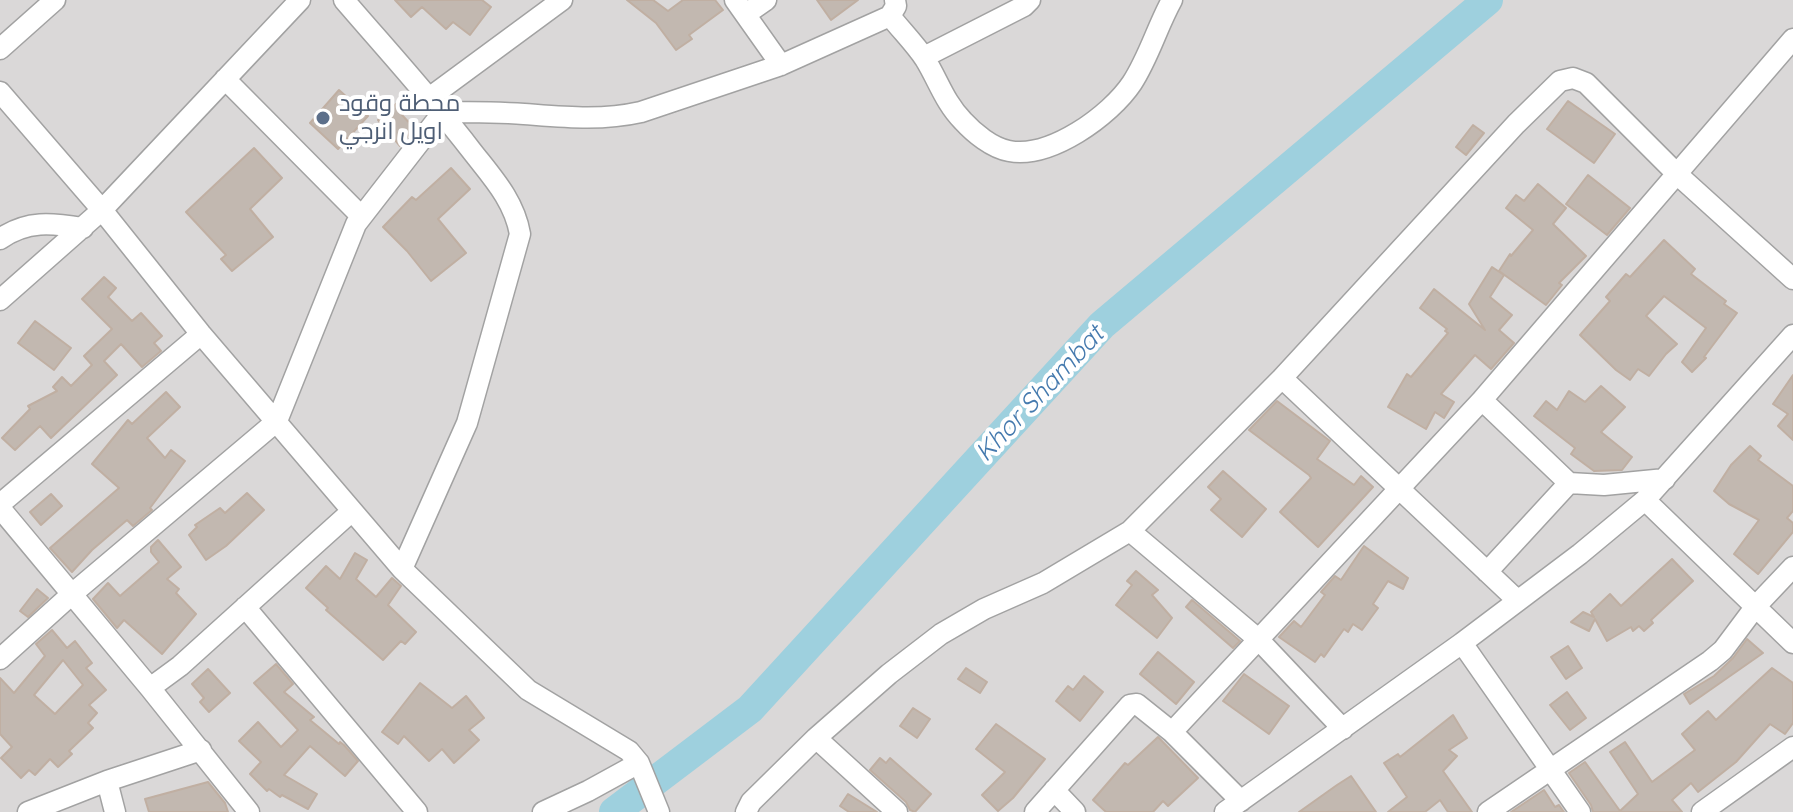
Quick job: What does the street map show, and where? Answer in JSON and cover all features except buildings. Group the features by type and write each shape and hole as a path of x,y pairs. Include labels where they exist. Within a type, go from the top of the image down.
{"street":[{"path":"0,49 55,0"},
{"path":"0,300 102,210 300,0"},
{"path":"344,0 436,105 505,194 517,214 520,234 467,423 402,569"},
{"path":"0,659 277,421 361,216 436,105 562,0"},
{"path":"766,0 740,7 781,65"},
{"path":"924,57 1024,6 1030,0"},
{"path":"436,105 560,118 619,117 781,65 893,8 924,57 943,97 963,121 1004,150 1030,150 1065,140 1091,124 1116,101 1132,84 1172,0"},
{"path":"1172,732 1482,400 1793,39"},
{"path":"746,812 751,802 816,738 889,674 941,634 984,609 1043,583 1130,531 1282,378 1516,124 1560,81 1573,78 1586,83 1678,175 1793,279"},
{"path":"225,79 361,216"},
{"path":"0,92 402,569 528,690 616,743 639,763 659,812"},
{"path":"0,239 26,224 51,222 83,228"},
{"path":"201,334 0,506 249,812"},
{"path":"1035,812 1130,705 1137,704 1172,732 1233,806 1462,643 1580,554 1645,500 1792,338"},
{"path":"1282,378 1517,600"},
{"path":"1482,400 1569,483 1604,485 1665,479"},
{"path":"1487,572 1569,483"},
{"path":"1645,500 1793,643"},
{"path":"150,688 180,666 352,511"},
{"path":"1130,531 1258,639 1343,729"},
{"path":"1488,812 1710,661 1723,650 1756,606 1793,567"},
{"path":"245,607 417,812"},
{"path":"1462,643 1580,812"},
{"path":"816,738 897,812"},
{"path":"1702,812 1793,747"},
{"path":"28,812 107,781 201,750"},
{"path":"543,812 639,763"},
{"path":"107,781 115,812"},
{"path":"1054,790 1075,812"}],"shaded area":[{"path":"0,0 1793,0 1793,812 0,812"}],"waterway":[{"name":"Khor Shambat","path":"614,812 750,709 1102,325 1488,0"}],"place":[{"name":"محطة وقود اويل انرجي","path":"323,118"}]}
